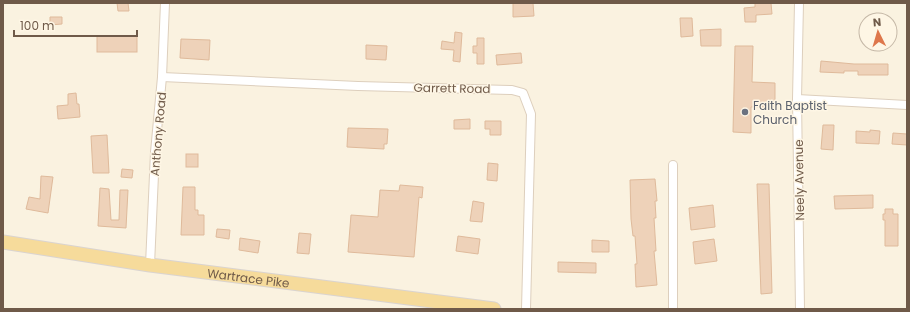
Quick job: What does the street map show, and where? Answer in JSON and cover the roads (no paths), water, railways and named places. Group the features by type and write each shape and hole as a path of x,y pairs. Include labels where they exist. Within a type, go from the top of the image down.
{"main road":[{"name":"Wartrace Pike","path":"3,242 150,264 494,309"}],"street":[{"name":"Anthony Road","path":"150,264 155,152 162,77 165,3"},
{"name":"Neely Avenue","path":"799,3 797,99 800,309"},
{"name":"Garrett Road","path":"162,77 358,86 512,90 524,93 531,114 526,309"},
{"path":"797,99 907,104"},
{"path":"673,165 673,309"}],"place":[{"name":"Faith Baptist Church","path":"745,112"}]}
